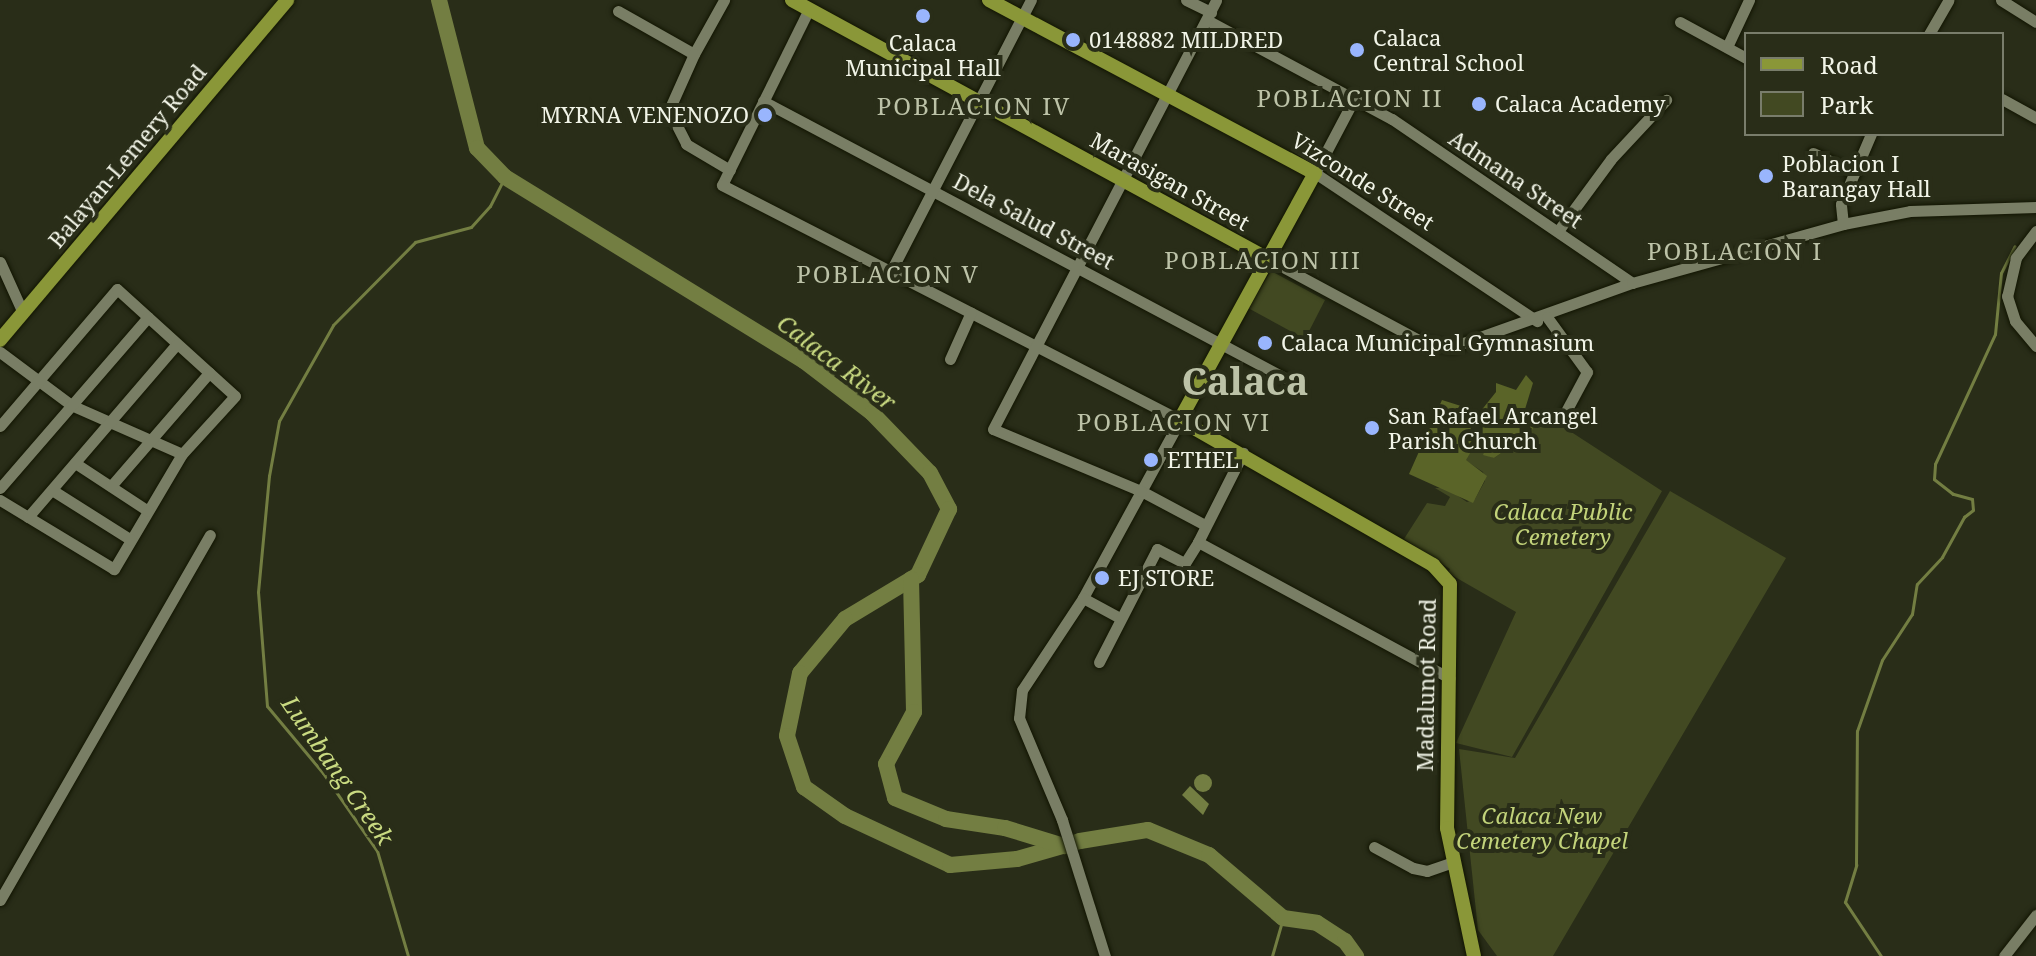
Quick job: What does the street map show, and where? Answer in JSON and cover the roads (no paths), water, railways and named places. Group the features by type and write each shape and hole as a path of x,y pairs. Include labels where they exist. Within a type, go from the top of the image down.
{"main road":[{"name":"Balayan-Lemery Road","path":"0,340 287,0"},
{"name":"Marasigan Street","path":"792,0 812,4 979,101 1268,259"},
{"name":"Vizconde Street","path":"989,0 1315,173"},
{"path":"1180,420 1315,173"},
{"name":"Madalunot Road","path":"1180,420 1243,453 1433,565 1450,584 1447,828 1474,956"}],"street":[{"path":"724,0 694,54 669,110 686,144 730,170"},
{"path":"891,271 1031,0"},
{"name":"Admana Street","path":"1186,0 1354,99 1558,231 1632,283"},
{"path":"1205,525 1141,491 993,429 1216,0"},
{"path":"1727,47 1749,0"},
{"path":"1930,32 1949,0"},
{"path":"2001,0 2036,22"},
{"path":"812,4 722,185 1180,420 1083,598 1022,690 1019,718 1062,820 1105,956"},
{"path":"618,11 694,54"},
{"path":"1680,22 1744,57"},
{"path":"1315,173 1354,99"},
{"path":"1558,231 1611,159 1666,100"},
{"path":"2004,100 2036,118"},
{"name":"Dela Salud Street","path":"763,101 1285,378"},
{"path":"1843,224 1841,204 1870,136"},
{"path":"1813,153 1854,172"},
{"name":"Vizconde Street","path":"1315,173 1542,319"},
{"name":"Marasigan Street","path":"1268,259 1434,346 1458,346 1542,319 1632,283 1843,224 1910,211 2036,207"},
{"path":"2036,231 2016,258 2007,296 2015,321 2036,346"},
{"path":"0,262 23,313"},
{"path":"0,426 117,289 235,396 182,454 114,569 0,500"},
{"path":"950,359 971,312"},
{"path":"0,488 148,317"},
{"path":"1542,319 1587,372 1565,413"},
{"path":"28,517 177,344"},
{"path":"0,352 71,405 108,424 182,454"},
{"path":"111,486 209,373"},
{"path":"1099,662 1157,549 1185,563 1243,453"},
{"path":"75,463 148,511"},
{"path":"52,490 131,540"},
{"path":"0,900 210,535"},
{"path":"1198,542 1450,678"},
{"path":"1083,598 1120,618"},
{"path":"1374,847 1413,868 1427,871 1453,862"},
{"path":"2004,956 2036,915"}],"waterway":[{"name":"Calaca River","path":"439,0 477,148 505,177 804,361 872,413 930,473 949,509 918,575 845,619 800,673 787,736 804,787 845,816 950,865 1017,859 1080,841 1148,830 1209,855 1283,918 1317,923 1345,941 1356,956"},
{"name":"Lumbang Creek","path":"408,956 377,851 323,773 267,706 258,592 269,476 279,421 333,325 415,242 471,227 490,206 505,177"},
{"path":"1881,956 1845,902 1856,865 1857,731 1882,660 1912,614 1917,584 1942,557 1964,517 1973,510 1972,499 1953,494 1934,479 1935,464 1995,334 2001,273 2015,246"},
{"path":"911,579 914,712 886,764 895,798 946,819 1005,828 1064,846"},
{"path":"1272,956 1283,918"}],"place":[{"name":"Calaca Municipal Hall","path":"923,16"},
{"name":"0148882 MILDRED","path":"1073,40"},
{"name":"Calaca Central School","path":"1357,50"},
{"name":"Calaca Academy","path":"1479,104"},
{"name":"MYRNA VENENOZO","path":"765,115"},
{"name":"Poblacion I Barangay Hall","path":"1766,176"},
{"name":"Calaca Municipal Gymnasium","path":"1265,343"},
{"name":"San Rafael Arcangel Parish Church","path":"1372,428"},
{"name":"ETHEL","path":"1151,460"},
{"name":"EJ STORE","path":"1102,578"}],"district":[{"name":"POBLACION II","path":"1350,98"},
{"name":"POBLACION IV","path":"974,106"},
{"name":"POBLACION I","path":"1735,251"},
{"name":"POBLACION III","path":"1263,260"},
{"name":"POBLACION V","path":"888,274"},
{"name":"Calaca","path":"1245,381"},
{"name":"POBLACION VI","path":"1174,422"}],"park label":[{"name":"Calaca Public Cemetery","path":"1563,524"},
{"name":"Calaca New Cemetery Chapel","path":"1542,828"}]}
